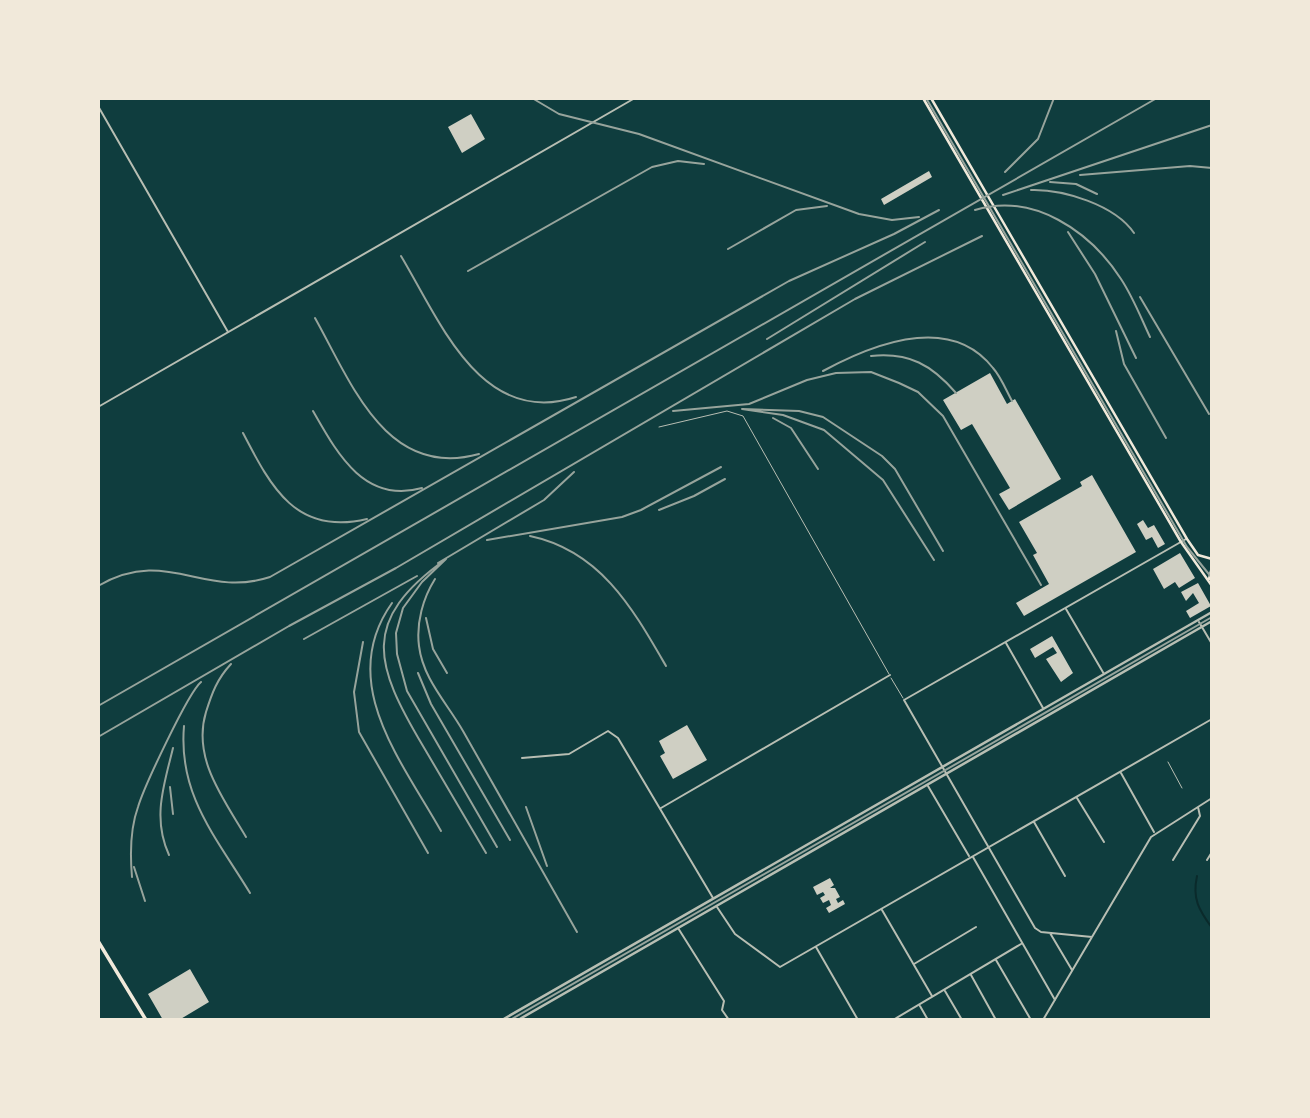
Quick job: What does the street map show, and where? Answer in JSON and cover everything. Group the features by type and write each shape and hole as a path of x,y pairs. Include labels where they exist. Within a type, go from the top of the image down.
{"main road":[{"path":"923,98 1181,542 1211,584"},
{"path":"931,98 1187,539 1198,555 1212,559"},
{"path":"1129,453 1135,450"},
{"path":"1211,584 1212,567"},
{"path":"98,941 146,1020"}],"street":[{"path":"98,407 635,98"},
{"path":"98,106 228,332"},
{"path":"1092,937 1041,932 1035,928 904,700 1187,539"},
{"path":"1066,608 1105,675"},
{"path":"502,1020 1212,612"},
{"path":"1199,621 1212,644"},
{"path":"518,1020 1212,621"},
{"path":"1005,642 1044,710"},
{"path":"661,808 890,675"},
{"path":"522,758 569,754 608,732 618,738 735,934 780,967 1212,719"},
{"path":"1120,772 1155,833"},
{"path":"927,785 1055,1000"},
{"path":"1076,797 1104,842"},
{"path":"1043,1020 1155,833 1212,798"},
{"path":"1173,860 1200,816 1198,806"},
{"path":"1034,822 1065,876"},
{"path":"1207,860 1212,852"},
{"path":"881,909 932,997"},
{"path":"673,922 724,1001 722,1010 729,1020"},
{"path":"913,964 976,927"},
{"path":"1050,933 1072,971"},
{"path":"893,1020 1022,943"},
{"path":"816,946 858,1020"},
{"path":"996,959 1031,1020"},
{"path":"970,974 996,1020"},
{"path":"944,990 962,1020"},
{"path":"919,1004 929,1020"}],"lane":[{"path":"659,426 727,411 743,416 904,700"},
{"path":"1168,762 1182,789"}],"building":[{"path":"471,114 485,139 462,153 448,127"},
{"path":"929,171 932,177 884,205 881,199"},
{"path":"990,373 1007,404 1015,399 1061,479 1009,510 999,494 1010,488 972,424 961,430 943,400"},
{"path":"1092,475 1136,552 1024,616 1016,603 1049,584 1033,555 1037,553 1019,522 1082,486 1080,482"},
{"path":"1143,520 1148,528 1154,525 1165,544 1158,548 1152,537 1146,540 1137,524"},
{"path":"1180,553 1195,578 1179,588 1175,582 1164,589 1153,569"},
{"path":"1198,583 1211,606 1190,618 1186,611 1199,603 1193,593 1186,601 1181,592"},
{"path":"1052,636 1073,673 1061,682 1046,659 1057,653 1053,647 1035,658 1030,649"},
{"path":"687,725 707,760 673,779 660,756 665,753 659,741"},
{"path":"830,878 834,885 830,888 835,888 840,897 836,899 838,903 843,900 845,904 829,913 826,908 831,905 829,900 823,903 820,898 825,895 823,892 817,895 813,887"},
{"path":"190,969 209,1002 179,1020 163,1020 148,994"}],"waterway":[{"path":"1197,876 1195,891 1198,904 1212,928"}],"tram line":[{"path":"926,98 1187,547 1212,578"},
{"path":"510,1020 1212,617"}],"railway":[{"path":"532,98 559,114 639,134 859,214 892,220 919,217"},
{"path":"1005,172 1038,139 1054,98"},
{"path":"98,706 1157,98"},
{"path":"1003,195 1212,125"},
{"path":"468,271 652,167 678,161 704,164"},
{"path":"1080,175 1190,166 1212,168"},
{"path":"1050,182 1076,184 1097,194"},
{"path":"1031,190 1058,192 1087,201 1114,214 1134,233"},
{"path":"728,249 796,210 827,206"},
{"path":"975,210 1018,206 1039,211 1076,231 1093,245 1121,279 1150,337"},
{"path":"98,586 122,575 145,571 165,571 225,582 246,582 270,577 789,281 894,234 939,210"},
{"path":"1068,232 1095,274 1136,358"},
{"path":"98,737 289,626 396,568 855,299 982,236"},
{"path":"767,339 925,242"},
{"path":"401,256 448,337 467,362 489,383 514,397 543,403 576,397"},
{"path":"1140,297 1209,414"},
{"path":"315,318 358,396 376,420 396,439 419,453 447,458 479,454"},
{"path":"1116,331 1124,364 1166,438"},
{"path":"823,371 865,351 887,344 933,338 955,341 975,351 996,372 1012,401"},
{"path":"871,356 897,356 919,363 938,375 956,393"},
{"path":"673,411 749,404 807,380 836,373 871,372 899,383 918,392 943,416 1041,585"},
{"path":"934,560 883,480 824,430 783,415 742,409 799,411 823,417 882,456 895,469 943,551"},
{"path":"313,411 343,458 368,482 384,489 402,491 422,488"},
{"path":"773,418 791,428 818,469"},
{"path":"243,433 264,472 289,503 322,520 342,522 367,519"},
{"path":"487,540 622,517 641,510 721,467"},
{"path":"438,563 544,500 574,472"},
{"path":"659,510 694,496 725,479"},
{"path":"530,536 555,544 596,569 627,604 666,666"},
{"path":"486,853 407,717 386,668 384,645 388,624 399,603 418,582 446,559 422,582 403,608 396,633 397,654 407,691 497,847"},
{"path":"304,639 417,576"},
{"path":"435,579 424,602 419,628 419,646 425,669 577,932"},
{"path":"392,603 376,633 370,662 372,691 380,720 393,748 441,831"},
{"path":"426,618 433,649 447,673"},
{"path":"363,642 354,692 359,732 428,853"},
{"path":"231,664 219,681 208,705 203,745 212,777 246,837"},
{"path":"418,673 431,704 510,840"},
{"path":"132,877 131,842 138,807 177,721 201,682"},
{"path":"184,726 184,751 193,794 213,834 250,893"},
{"path":"169,855 160,815 163,788 173,748"},
{"path":"170,787 173,814"},
{"path":"526,807 547,866"},
{"path":"134,867 145,901"}]}
